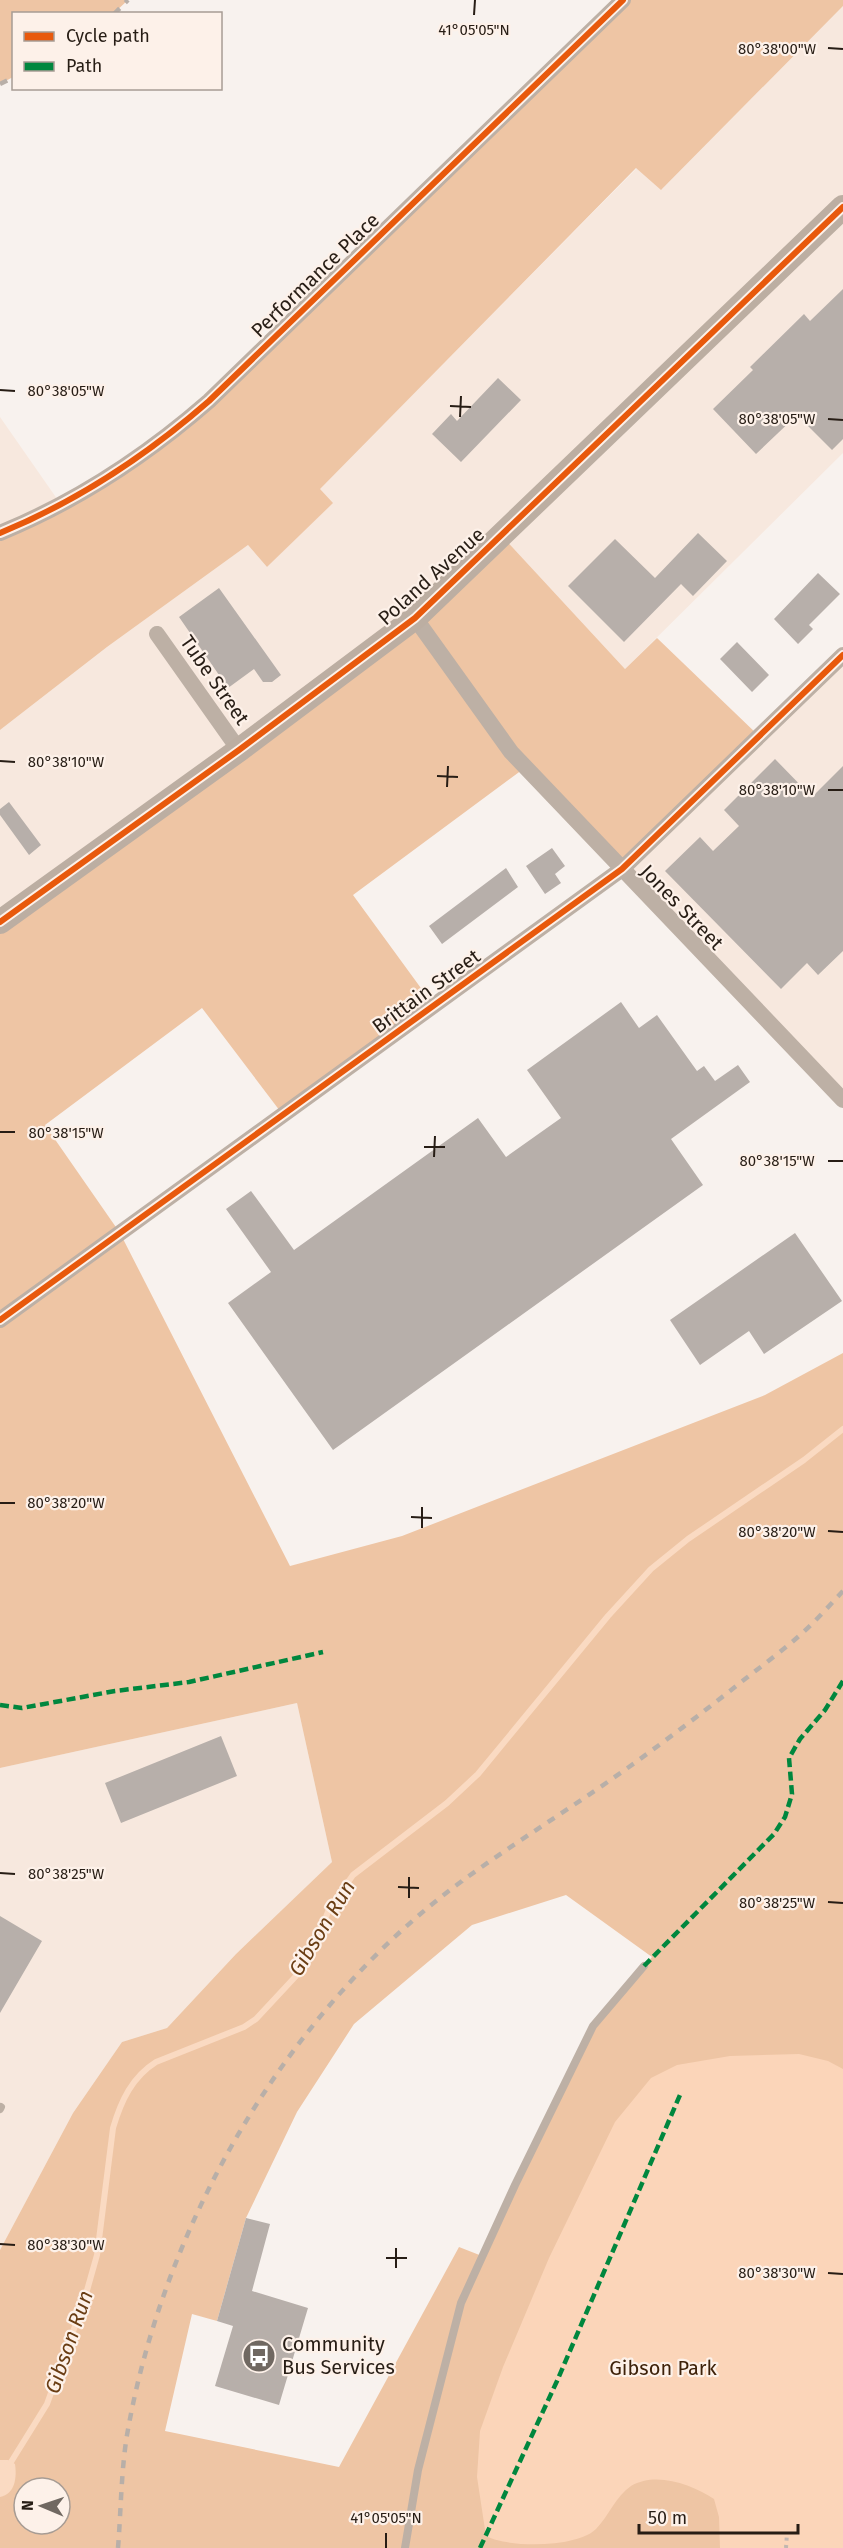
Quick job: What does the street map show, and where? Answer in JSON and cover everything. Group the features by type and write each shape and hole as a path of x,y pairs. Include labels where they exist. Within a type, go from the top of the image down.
{"main road":[{"name":"Poland Avenue","path":"0,922 239,750 415,618 843,207"}],"street":[{"name":"Performance Place","path":"0,533 62,506 141,457 173,432 209,401 623,0"},
{"name":"Jones Street","path":"415,618 511,752 843,1100"},
{"name":"Tube Street","path":"157,634 239,750"},
{"name":"Brittain Street","path":"0,1320 622,869 843,655"}],"lane":[{"path":"405,2548 418,2470 461,2303 515,2185 593,2026 644,1966"}],"path":[{"path":"786,2548 787,2533"}],"shaded area":[{"path":"0,0 128,0 115,12 12,12 12,78 0,84"},
{"path":"623,0 843,0 843,6 661,190 636,168 320,489 333,503 267,567 248,545 107,647 0,730 0,533 141,457"},
{"path":"843,6 843,453 625,669 501,535 415,618 0,922 0,730 107,647 248,545 267,567 332,503 319,489 637,168 662,189"},
{"path":"0,417 62,506 0,533"},
{"path":"501,535 625,669 657,638 759,736 622,869 526,767 353,895 434,1006 283,1115 202,1008 45,1125 120,1233 290,1566 402,1536 765,1395 843,1353 843,2069 828,2061 799,2054 730,2056 677,2065 651,2078 615,2122 549,2258 503,2367 480,2431 477,2477 486,2536 510,2543 525,2544 574,2540 596,2529 621,2495 631,2486 641,2482 663,2480 685,2485 714,2499 719,2517 720,2548 0,2548 0,2250 73,2113 122,2042 167,2028 236,1954 332,1862 297,1703 0,1768 0,922 239,750","holes":["566,1895 652,1957 593,2026 482,2256 459,2247 339,2467 165,2431 192,2314 217,2321 246,2218 297,2112 354,2024 472,1925"]},
{"path":"843,655 843,1100 622,869"},
{"path":"297,1703 332,1862 236,1954 167,2028 122,2042 73,2113 0,2250 0,1768"},
{"path":"0,2460 8,2460 15,2464 16,2476 12,2476 12,2489 9,2493 0,2497"}],"green space":[{"name":"Gibson Park","path":"843,1837 843,2548 422,2548 534,2212"}],"building":[{"path":"843,289 843,439 832,450 797,415 756,454 713,409 753,370 750,367 804,314 810,321"},
{"path":"498,378 521,400 461,462 432,434 451,414 457,421"},
{"path":"698,533 727,561 693,596 681,584 624,642 568,586 615,539 655,578"},
{"path":"818,573 840,594 809,625 813,629 798,644 774,619"},
{"path":"219,588 281,675 272,682 263,682 254,669 228,688 179,617"},
{"path":"737,642 769,675 752,692 720,659"},
{"path":"775,759 812,797 843,766 843,951 818,975 807,963 781,989 665,871 700,837 713,851 739,826 724,810"},
{"path":"9,802 41,845 29,855 0,815 0,809"},
{"path":"552,848 565,866 555,874 561,883 545,894 526,866"},
{"path":"506,868 518,887 442,944 429,926"},
{"path":"621,1002 639,1028 657,1015 697,1071 704,1066 715,1081 738,1065 750,1082 671,1139 703,1185 333,1450 228,1303 271,1272 226,1209 251,1191 294,1250 478,1118 506,1157 561,1118 527,1070"},
{"path":"795,1233 842,1301 764,1354 749,1331 700,1365 670,1320"},
{"path":"221,1736 237,1776 121,1823 105,1783"},
{"path":"0,1916 42,1941 0,2013"},
{"name":"Community Bus Services","path":"246,2218 270,2224 252,2291 308,2308 279,2405 215,2386 233,2326 217,2321"}],"waterway":[{"name":"Gibson Run","path":"11,2462 47,2404 84,2301 97,2255 113,2128 128,2090 134,2082 156,2062 244,2027 256,2019 296,1976 315,1946 329,1909 353,1875 447,1803 478,1774 608,1616 651,1569 688,1539 804,1460 843,1429"}],"railway":[{"path":"116,12 128,0"},
{"path":"0,84 12,78"},
{"path":"118,2548 127,2435 145,2355 170,2277 203,2200 243,2126 289,2056 341,1992 399,1933 462,1881 609,1781 695,1718 793,1642 843,1591"}],"marked path":[{"path":"0,1705 22,1708 115,1691 189,1682 323,1652"},
{"path":"644,1966 774,1834 785,1817 792,1794 789,1758 800,1739 825,1710 843,1681"},
{"path":"480,2548 557,2381 680,2095"}],"cycle path":[{"path":"0,533 57,507 110,476 161,440 209,401 623,0"},
{"path":"0,922 239,750 415,618 843,207"},
{"path":"0,1320 622,869 843,655"}],"place":[{"name":"Community Bus Services","path":"259,2356"}]}
